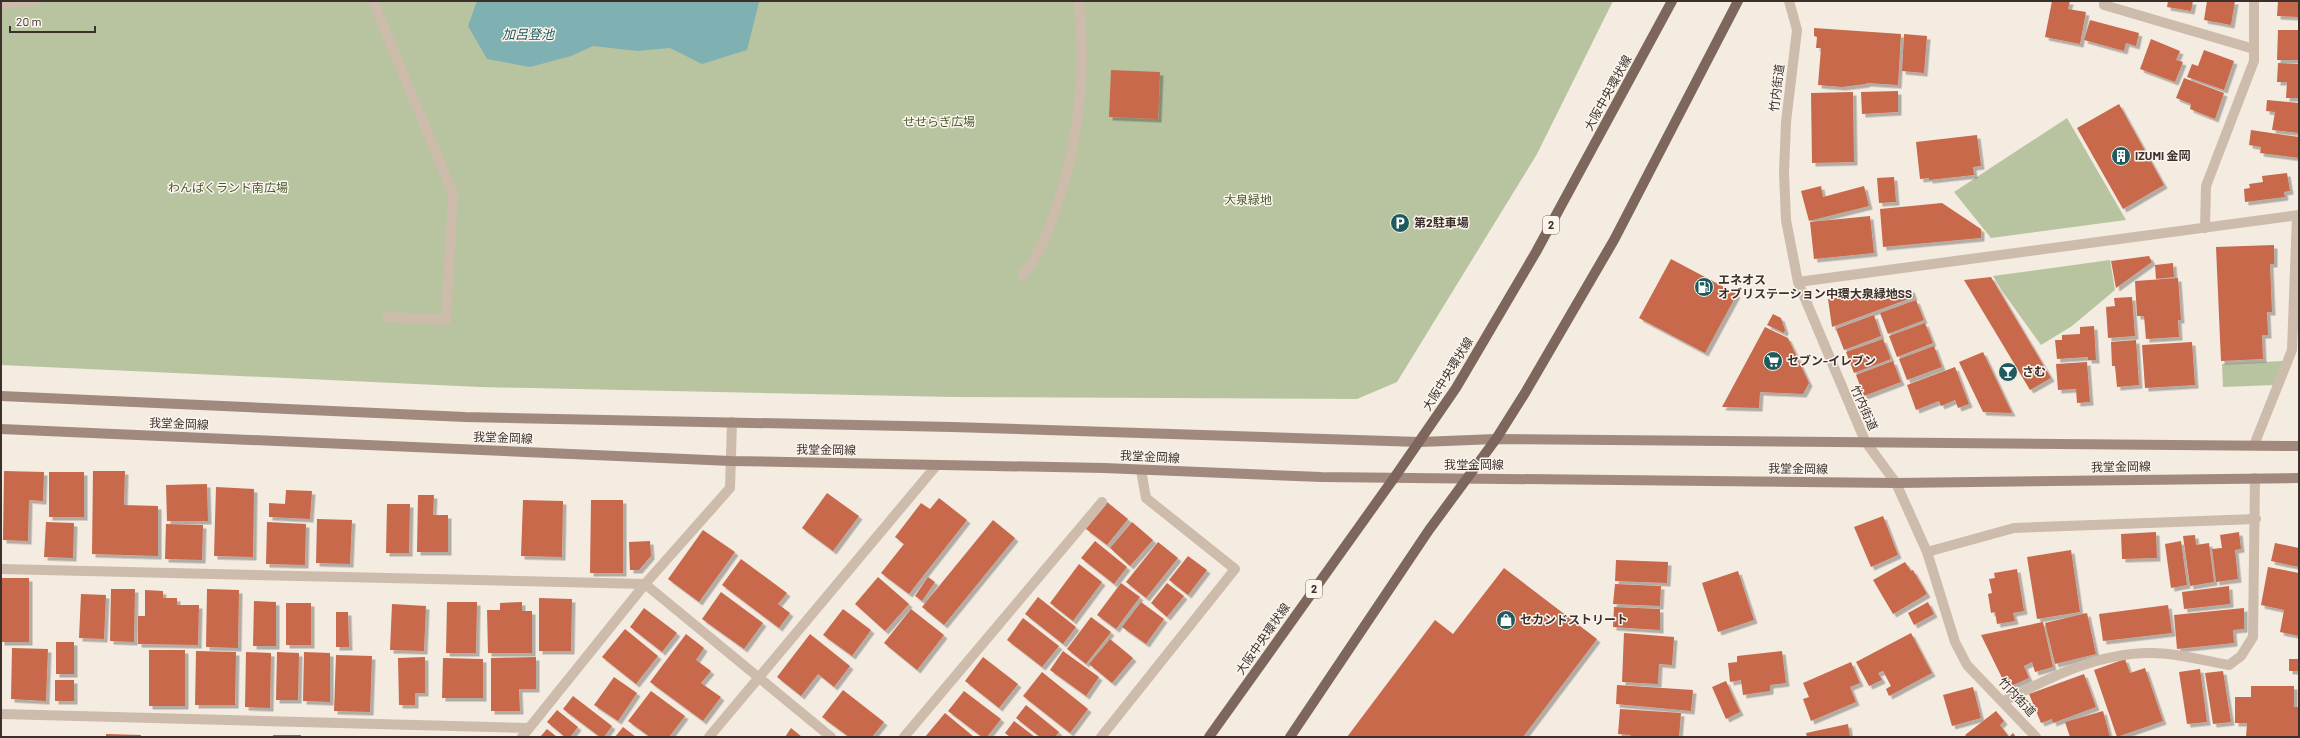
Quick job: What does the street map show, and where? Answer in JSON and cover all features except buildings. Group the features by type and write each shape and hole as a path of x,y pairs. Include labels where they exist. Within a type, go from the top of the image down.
{"main road":[{"name":"大阪中央環状線","path":"1209,737 1420,442 1456,388 1536,252 1672,1"},
{"path":"1290,737 1425,537 1496,439 1614,240 1738,1"},
{"name":"我堂金岡線","path":"1,396 465,417 952,427 1420,442 1496,439 1864,441 2299,446"},
{"name":"我堂金岡線","path":"1,429 731,461 1141,470 1321,478 1468,478 1896,483 2299,478"}],"street":[{"path":"1,4 36,1"},
{"path":"373,1 453,194 446,320 387,317"},
{"path":"1023,275 1047,237 1071,159 1080,109 1082,25 1079,1"},
{"name":"竹内街道","path":"1789,1 1797,30 1786,122 1784,173 1786,220 1798,282 1864,441 1896,483 1927,552 1955,642 1967,665 2004,701 2036,737"},
{"path":"2104,1 2104,5 2254,49"},
{"path":"2205,228 2206,186 2254,61 2254,1"},
{"path":"1798,282 2298,215 2292,350 2254,445"},
{"path":"522,737 645,584 730,488 732,422"},
{"path":"709,737 936,466"},
{"path":"1101,737 1235,569 1146,498 1141,470"},
{"path":"2004,701 2054,675 2115,654 2155,653 2229,665 2241,656 2253,637 2256,519 2255,478"},
{"path":"904,737 1102,502"},
{"path":"1927,552 2014,528 2256,519"},
{"path":"1,569 645,584 759,676 830,737"},
{"path":"1,714 529,728"}],"green space":[{"name":"大泉緑地","path":"1,1 1613,1 1537,154 1397,382 1357,399 953,397 480,387 1,365"},
{"path":"2067,118 2126,220 1991,238 1954,192"},
{"path":"2110,260 2115,290 2072,326 2041,345 1993,276"},
{"path":"2283,361 2274,385 2223,387 2222,364"}],"water":[{"name":"加呂登池","path":"477,1 759,2 747,50 702,64 670,48 638,51 593,46 571,56 530,67 487,59 468,26"}],"place":[{"name":"IZUMI 金岡","path":"2121,156"},
{"name":"第2駐車場","path":"1400,223"},
{"name":"エネオス オブリステーション中環大泉緑地SS","path":"1704,287"},
{"name":"セブン-イレブン","path":"1773,361"},
{"name":"さむ","path":"2008,372"},
{"name":"セカンドストリート","path":"1506,620"}],"park label":[{"name":"せせらぎ広場","path":"939,122"},
{"name":"わんぱくランド南広場","path":"228,188"}]}
